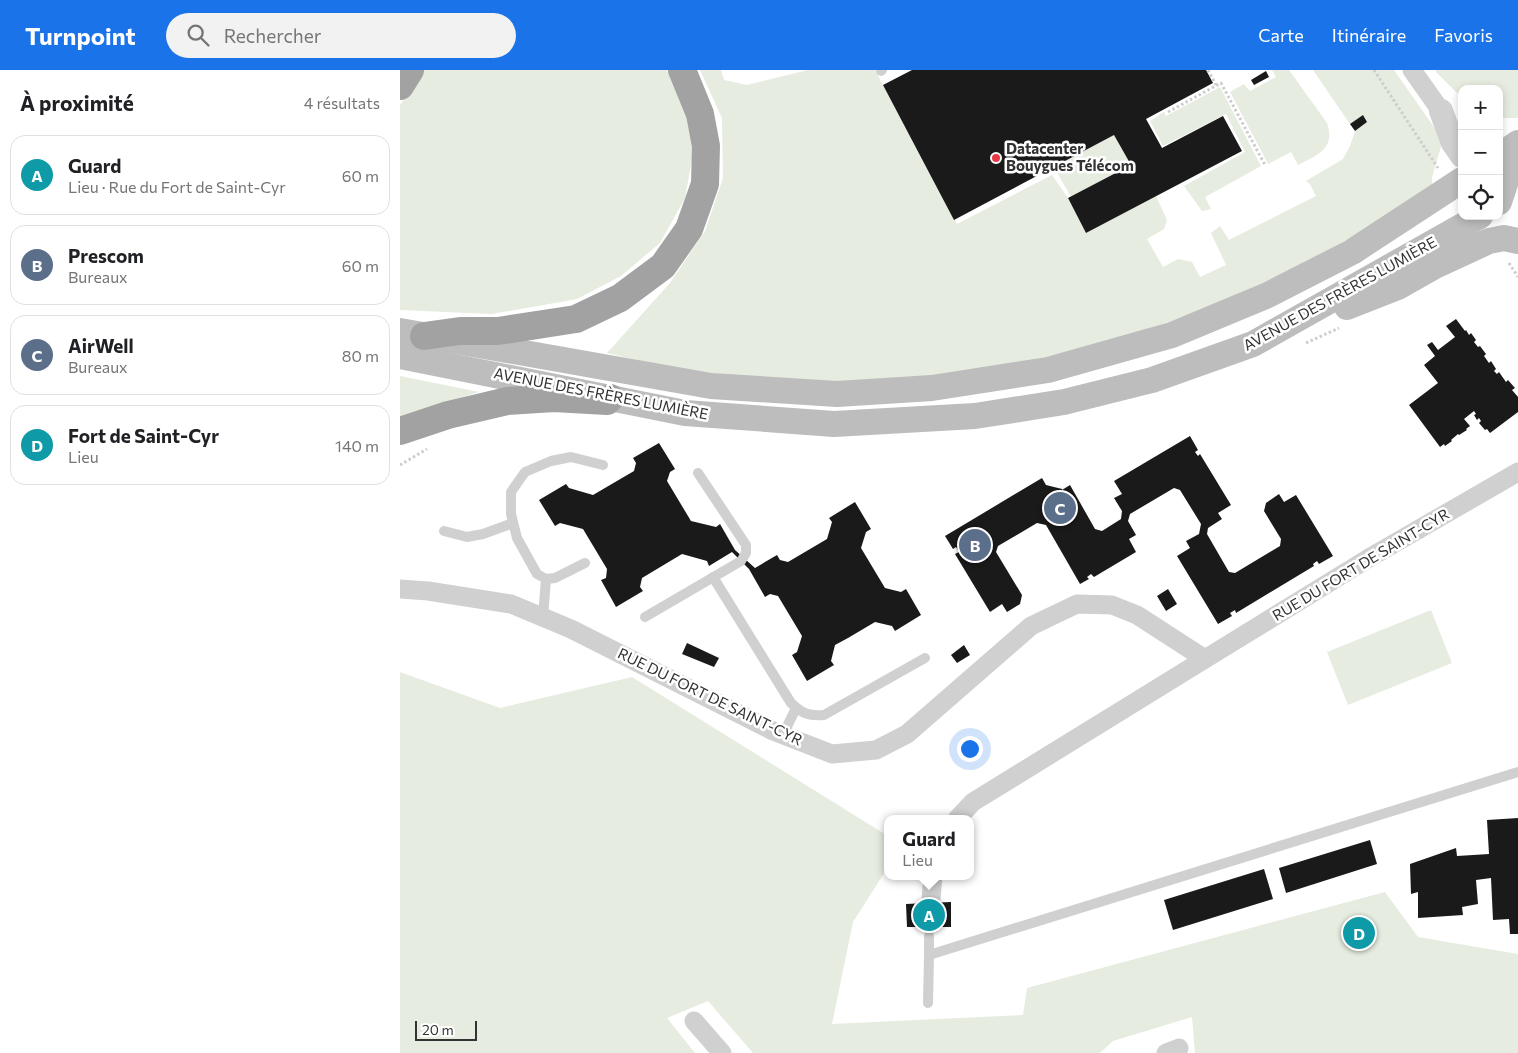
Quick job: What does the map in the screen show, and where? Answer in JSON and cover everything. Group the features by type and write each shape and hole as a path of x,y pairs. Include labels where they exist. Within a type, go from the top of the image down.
{"highway":[{"path":"400,86 410,70"},
{"path":"412,333 498,331 576,319 620,298 663,266 689,228 705,184 706,146 700,114 682,70"},
{"path":"400,431 448,414 506,401 554,398 607,401 610,398"}],"main road":[{"path":"1503,189 1509,164"},
{"name":"AVENUE DES FRÈRES LUMIÈRE","path":"412,333 711,386 837,394 932,388 1048,370 1172,335 1268,295 1352,252 1450,175"},
{"path":"1503,209 1518,226"},
{"path":"1356,286 1358,274 1458,212"},
{"name":"AVENUE DES FRÈRES LUMIÈRE","path":"400,356 685,413 834,424 975,416 1064,402 1152,380 1254,344 1473,220"},
{"path":"1254,344 1398,286 1443,262 1490,241 1504,238 1512,250"}],"street":[{"path":"1412,70 1440,110 1453,143 1458,150"},
{"path":"1440,110 1458,121"},
{"name":"RUE DU FORT DE SAINT-CYR","path":"961,815 973,802 1369,558 1518,472"},
{"name":"RUE DU FORT DE SAINT-CYR","path":"400,589 428,590 512,604 571,629 783,735 832,754 876,750 907,734 1031,626 1077,604 1112,605 1137,615 1205,659"},
{"path":"931,898 933,880"},
{"path":"694,1021 722,1053"}],"lane":[{"path":"585,563 555,578 546,579 537,574 517,538 511,514 512,492 525,472 551,461 572,457 603,465"},
{"path":"645,617 742,559 746,553 746,545 698,473"},
{"path":"444,531 467,537 483,534 513,523"},
{"path":"713,577 791,703 810,716 824,715 925,658"},
{"path":"543,618 546,579"},
{"path":"783,735 796,708"},
{"path":"929,955 1518,772"},
{"path":"928,1003 929,936"}],"path":[{"path":"1208,70 1216,85"},
{"path":"1374,70 1450,175"},
{"path":"1168,112 1221,83 1265,166"},
{"path":"1512,250 1518,277"}],"shaded area":[{"path":"423,70 667,70 685,109 694,148 685,198 660,243 621,276 577,299 492,314 400,310 400,105"},
{"path":"700,70 721,70 724,80 747,85 808,70 875,70 957,224 1052,175 1068,198 1086,233 1156,196 1167,220 1164,229 1147,239 1163,267 1178,259 1192,262 1200,277 1226,265 1211,233 1220,226 1229,240 1316,196 1310,184 1306,181 1343,159 1355,131 1367,122 1363,116 1350,124 1313,70 1394,70 1443,140 1432,177 1432,185 1360,233 1253,289 1175,320 1098,345 1013,365 886,382 719,379 607,353 670,283 705,231 723,178 722,118"},
{"path":"1272,70 1289,70 1327,123 1329,139 1327,145 1318,154 1298,165 1291,152 1268,164 1230,92 1244,84 1250,91 1276,77"},
{"path":"1436,70 1518,70 1518,118 1503,118 1503,85 1458,85 1458,94"},
{"path":"1220,87 1261,166 1205,197 1211,209 1202,211 1184,186 1245,152 1226,114 1163,146 1150,121 1164,112 1166,116"},
{"path":"1114,135 1131,165 1071,197 1054,167"},
{"path":"400,376 479,392 400,417"},
{"path":"1431,610 1452,663 1348,705 1327,652"},
{"path":"400,672 500,708 632,677 884,834 884,873 853,922 832,1024 1023,1015 1027,988 1385,892 1418,937 1518,954 1518,1053 1195,1053 1192,1017 1113,1041 1100,1053 753,1053 708,1001 667,1018 695,1053 400,1053"}],"building":[{"name":"Datacenter Bouygues Télécom","path":"912,70 1206,70 1213,83 1146,119 1162,148 1223,116 1242,151 1086,233 1068,198 1131,165 1114,135 954,220 883,85"},
{"path":"1266,71 1269,77 1254,85 1251,80"},
{"path":"1363,115 1367,122 1355,131 1350,124"},
{"path":"1456,319 1469,335 1471,333 1476,340 1474,342 1478,347 1480,346 1486,354 1484,356 1489,363 1491,361 1496,369 1494,371 1497,374 1499,372 1506,382 1508,380 1515,388 1512,390 1518,397 1518,412 1490,433 1479,423 1481,421 1479,418 1477,420 1474,411 1464,419 1470,426 1467,430 1458,434 1445,446 1444,444 1440,447 1409,405 1438,383 1424,365 1435,356 1427,345 1432,342 1438,350 1455,337 1446,326"},
{"path":"1190,436 1198,450 1195,452 1198,456 1200,454 1231,505 1218,513 1222,519 1208,528 1207,534 1229,572 1235,573 1280,546 1281,539 1264,511 1266,503 1279,494 1284,502 1296,495 1333,556 1319,564 1317,561 1313,564 1314,566 1236,613 1235,610 1230,613 1232,616 1218,624 1177,556 1190,548 1186,541 1199,534 1201,524 1180,490 1174,488 1130,514 1128,521 1136,535 1129,539 1136,552 1094,577 1091,574 1087,577 1089,579 1080,584 1046,525 1037,523 998,546 996,552 1022,595 1020,604 1007,612 1002,604 990,612 955,554 959,552 956,547 953,549 945,536 1042,478 1046,485 1062,490 1070,485 1095,529 1102,531 1121,519 1122,511 1114,498 1122,494 1114,481"},
{"path":"659,443 675,469 670,472 667,481 691,521 716,527 720,524 735,550 755,568 777,555 780,560 788,562 827,539 832,522 829,518 855,502 871,529 866,532 861,548 885,588 901,592 906,589 921,615 895,631 892,626 875,622 835,645 831,661 834,665 807,681 792,655 797,652 802,636 778,596 770,594 765,597 749,569 732,552 709,566 707,561 682,554 642,578 640,587 643,591 616,607 601,580 606,578 607,569 583,529 560,523 555,526 539,500 566,484 569,488 593,495 634,471 636,463 633,458"},
{"path":"1168,589 1177,604 1166,611 1157,596"},
{"path":"687,643 719,658 714,667 682,654"},
{"path":"964,645 970,655 957,663 951,655"},
{"path":"1518,818 1518,934 1510,934 1509,919 1493,920 1491,878 1476,880 1478,904 1462,907 1463,915 1418,918 1418,892 1411,894 1410,864 1456,848 1457,856 1489,854 1487,820"},
{"path":"1370,840 1377,864 1286,893 1279,868"},
{"path":"1264,869 1273,899 1173,930 1164,900"},
{"path":"951,902 951,927 907,927 906,904"}],"place":[{"name":"Datacenter Bouygues Télécom","path":"996,158"},
{"name":"AirWell","path":"1060,508"},
{"name":"Prescom","path":"975,545"},
{"name":"Guard","path":"929,915"},
{"name":"Fort de Saint-Cyr","path":"1359,933"}]}
